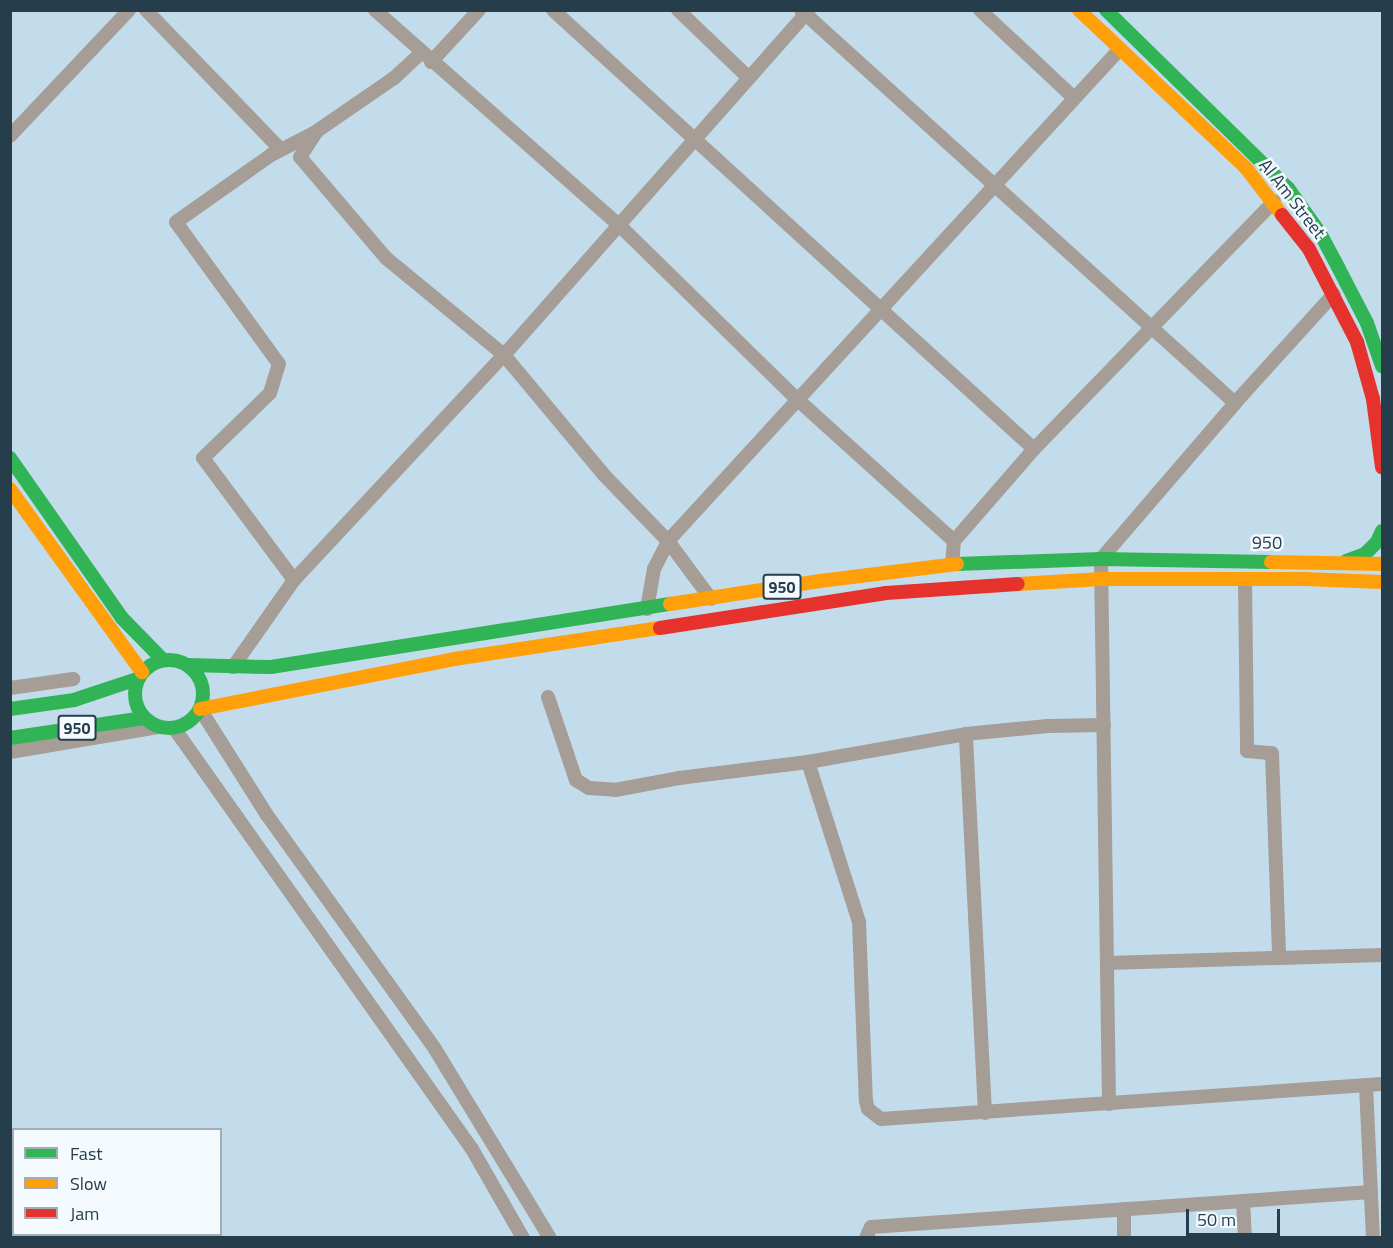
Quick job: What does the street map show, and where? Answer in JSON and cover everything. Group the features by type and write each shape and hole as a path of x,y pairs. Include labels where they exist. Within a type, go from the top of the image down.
{"main road":[{"name":"Al Am Street","path":"1079,10 1246,168 1274,201 1309,249 1335,294 1357,342 1373,399 1383,467"},
{"name":"Al Am Street","path":"1106,10 1288,188 1320,233 1367,323 1383,366"},
{"path":"10,458 122,618 163,660"},
{"path":"10,489 140,676"},
{"path":"1333,562 1350,561 1365,554 1377,542 1383,531"},
{"name":"950","path":"187,665 271,667 711,598 952,564 1101,559 1383,564"},
{"name":"950","path":"200,709 454,659 714,617 886,593 1102,579 1383,582"},
{"path":"711,598 714,617"},
{"path":"163,660 187,665 202,684 200,709 190,721 174,728 158,727 144,718 135,704 140,676 155,662 163,660"},
{"name":"950","path":"10,709 74,700 140,676"},
{"name":"950","path":"10,738 144,718"}],"street":[{"path":"10,136 129,10"},
{"path":"146,10 281,150"},
{"path":"375,10 619,225 798,400 954,541"},
{"path":"294,580 203,458 270,393 279,364 176,222 281,150 317,131 426,57 479,10"},
{"path":"553,10 1034,449"},
{"path":"678,10 749,78"},
{"path":"980,10 1074,98"},
{"path":"233,667 294,580 504,355 805,12 1153,326 1235,403"},
{"path":"647,609 654,569 668,541 1120,49"},
{"path":"317,131 300,157 386,258 504,355 604,475 668,541 711,598"},
{"path":"952,564 954,541 1034,449 1274,201"},
{"path":"1109,1104 1101,559 1235,403 1335,294"},
{"path":"1245,579 1247,751 1272,753 1279,958"},
{"path":"10,688 73,679"},
{"path":"548,697 576,780 589,788 615,790 679,778 808,762 966,734 1048,726 1104,725"},
{"path":"200,709 267,815 435,1049 550,1238"},
{"path":"10,753 158,727"},
{"path":"174,728 472,1149 523,1238"},
{"path":"966,734 985,1113"},
{"path":"808,762 859,922 868,1109 880,1119 1383,1084"},
{"path":"1107,963 1383,955"},
{"path":"1366,1085 1373,1238"},
{"path":"866,1238 871,1227 1371,1192"},
{"path":"1244,1201 1245,1238"},
{"path":"1124,1209 1124,1238"}],"traffic: fast":[{"path":"1106,10 1288,188 1320,233 1338,267 1367,323 1382,366"},
{"path":"10,458 122,618 163,660"},
{"path":"1346,561 1365,554 1377,542 1382,531"},
{"path":"957,564 1101,559 1271,562"},
{"path":"187,665 271,667 670,604"},
{"path":"162,660 176,660 188,665 198,675 203,694 198,713 188,723 176,728 162,728 150,723 140,713 135,701 135,687 140,675 150,665 162,660"},
{"path":"10,709 74,700 137,679"},
{"path":"10,738 144,718"}],"traffic: slow":[{"path":"1079,10 1246,168 1282,215"},
{"path":"10,489 142,672"},
{"path":"1271,562 1382,564"},
{"path":"670,604 820,581 957,564"},
{"path":"1018,584 1102,579 1304,579 1382,582"},
{"path":"200,709 454,659 660,628"}],"traffic: jam":[{"path":"1282,215 1309,249 1357,342 1373,399 1382,467"},
{"path":"660,628 886,593 1018,584"}]}
